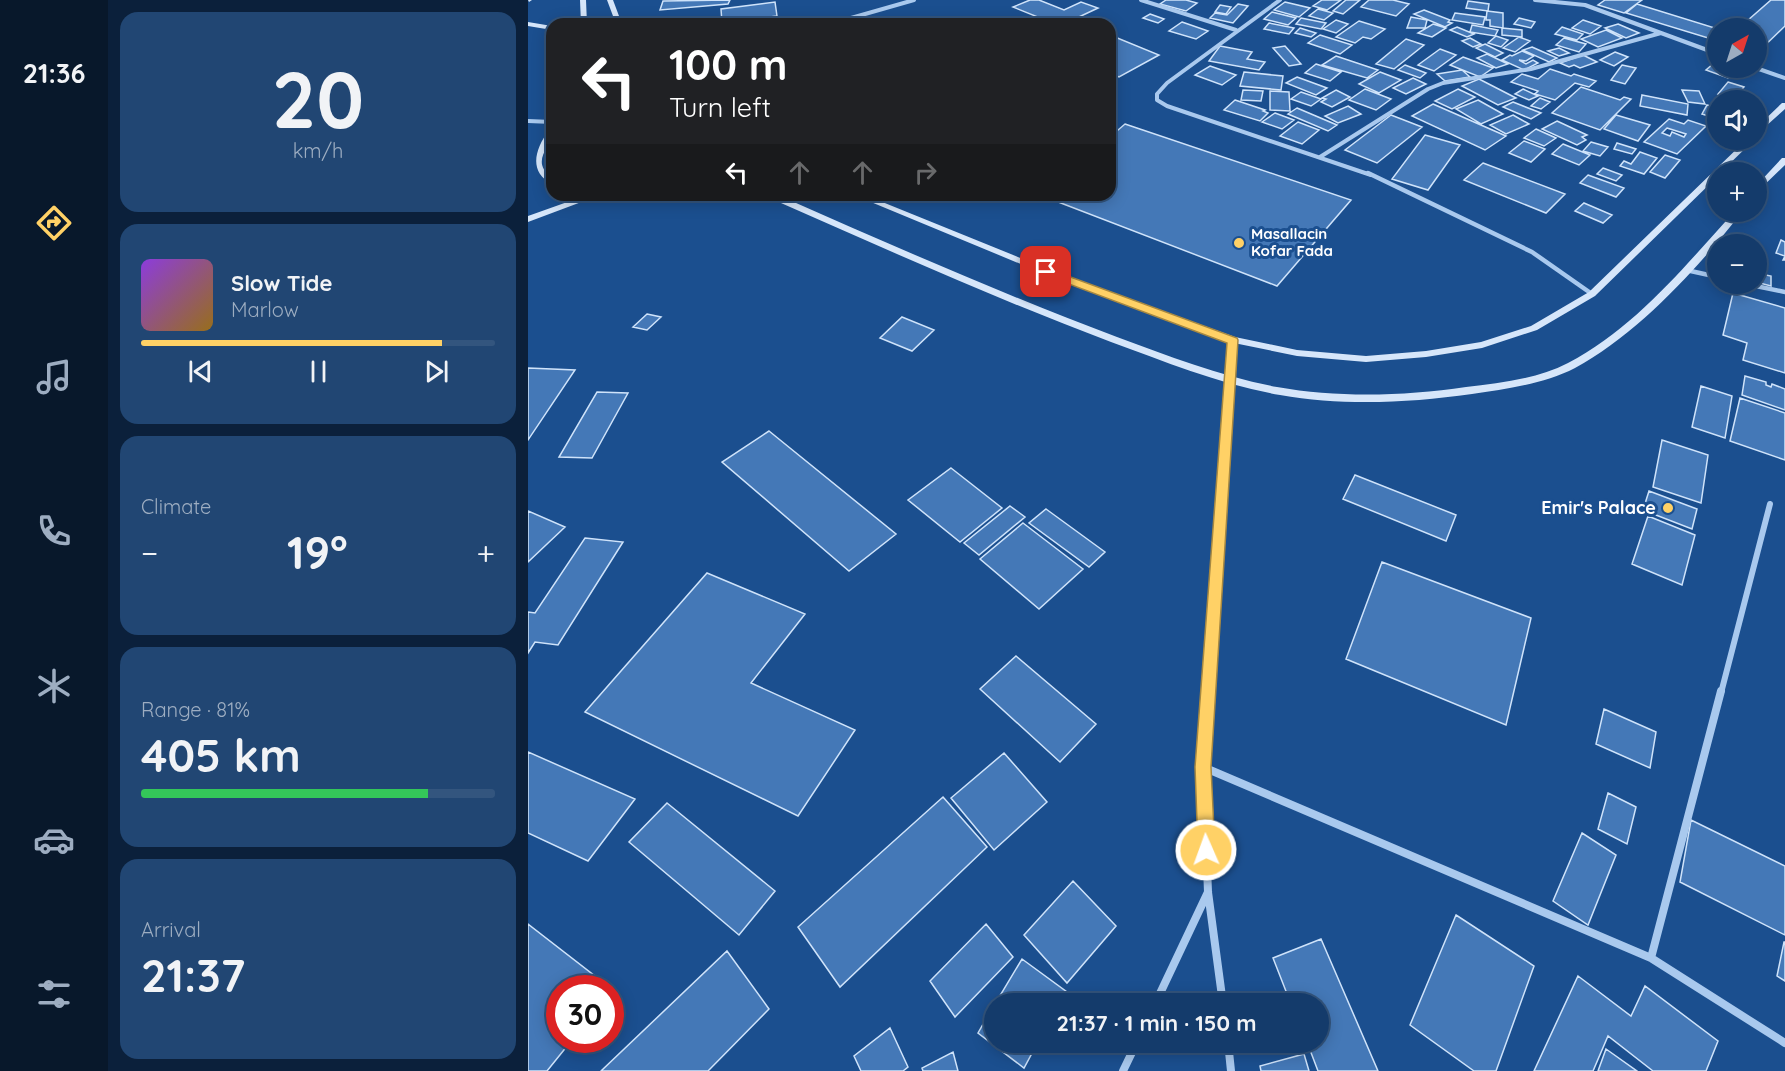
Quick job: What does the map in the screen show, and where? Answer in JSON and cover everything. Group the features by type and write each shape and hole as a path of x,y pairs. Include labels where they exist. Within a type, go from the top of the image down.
{"main road":[{"path":"583,0 584,18"},
{"path":"610,0 617,18"},
{"path":"528,24 546,27"},
{"path":"1767,122 1785,105"},
{"path":"530,153 546,139"},
{"path":"546,140 540,147 536,162 538,172 546,178"},
{"path":"873,201 1067,280 1233,340 1297,353 1366,358 1426,354 1482,345 1534,328 1592,294 1740,150"},
{"path":"1767,179 1785,160"},
{"path":"528,219 577,201"},
{"path":"784,201 1035,311 1231,382 1281,392 1353,397 1440,395 1511,384 1569,367 1609,344 1649,309 1729,222"}],"street":[{"path":"851,18 914,0"},
{"path":"1141,0 1236,30"},
{"path":"1280,0 1268,11 1236,30 1167,83 1157,94 1156,100 1167,106 1365,172 1532,252 1592,294"},
{"path":"1534,0 1585,5 1707,50"},
{"path":"1320,157 1428,89 1443,84 1531,69 1661,33"},
{"path":"1767,72 1785,78"},
{"path":"528,121 546,122"},
{"path":"1686,270 1707,275"},
{"path":"1767,288 1785,292"},
{"path":"1222,993 1208,892 1203,767 1233,340"},
{"path":"1651,958 1770,504"},
{"path":"1203,767 1651,958 1785,1043"},
{"path":"1160,993 1208,892"},
{"path":"1123,1071 1132,1053"},
{"path":"1229,1053 1231,1071"}],"building":[{"path":"730,0 728,4 660,10 663,1"},
{"path":"1030,0 1039,0 1064,10 1081,2 1098,8 1077,18 1040,18 1013,7"},
{"path":"1166,0 1186,0 1197,3 1186,11 1160,4"},
{"path":"1322,0 1341,0 1327,10 1313,6"},
{"path":"1346,0 1360,0 1343,14 1333,11"},
{"path":"1369,0 1393,0 1409,4 1396,16 1361,7"},
{"path":"1605,0 1642,0 1624,13 1598,5"},
{"path":"1771,0 1785,0 1785,26 1767,43 1767,18 1750,18"},
{"path":"1468,1 1489,4 1488,11 1466,8"},
{"path":"775,2 777,16 722,18 721,9"},
{"path":"1285,2 1310,8 1299,17 1274,10"},
{"path":"1238,4 1248,6 1233,23 1210,18 1215,13 1227,15"},
{"path":"1637,4 1707,26 1707,38 1626,13"},
{"path":"1220,5 1231,7 1226,14 1215,12"},
{"path":"1318,9 1333,13 1324,20 1309,16"},
{"path":"1424,10 1450,20 1448,22 1452,23 1445,27 1414,14"},
{"path":"1487,11 1503,13 1503,28 1490,26 1490,20 1486,20"},
{"path":"1272,12 1296,18 1288,25 1264,19"},
{"path":"1455,13 1485,17 1483,25 1452,20"},
{"path":"1150,14 1164,19 1158,23 1143,18"},
{"path":"1411,17 1427,20 1425,28 1407,28"},
{"path":"1301,18 1326,23 1321,29 1296,24"},
{"path":"1519,18 1535,22 1531,28 1514,24"},
{"path":"1336,20 1348,24 1336,33 1323,29"},
{"path":"1583,20 1601,26 1590,34 1572,28"},
{"path":"1359,21 1385,29 1371,39 1363,37 1355,43 1336,37"},
{"path":"1182,22 1208,31 1196,39 1169,31"},
{"path":"1269,23 1294,28 1289,34 1264,29"},
{"path":"1433,24 1446,28 1432,37 1418,33"},
{"path":"1618,24 1639,33 1626,38 1605,28"},
{"path":"1472,25 1498,30 1495,36 1470,32"},
{"path":"1457,27 1474,34 1467,37 1450,30"},
{"path":"1562,27 1583,34 1577,40 1555,34"},
{"path":"1300,28 1316,33 1311,37 1295,33"},
{"path":"1502,28 1522,30 1522,37 1502,35"},
{"path":"1606,30 1622,38 1598,47 1581,39"},
{"path":"1320,35 1352,45 1340,54 1308,43"},
{"path":"1496,36 1508,40 1501,47 1488,43"},
{"path":"1116,37 1159,55 1119,77 1116,76"},
{"path":"1519,37 1530,41 1515,52 1503,48"},
{"path":"1470,38 1481,44 1473,47 1462,41"},
{"path":"1564,38 1586,44 1579,52 1556,45"},
{"path":"1406,39 1424,45 1394,69 1376,64"},
{"path":"1485,44 1503,53 1495,57 1476,48"},
{"path":"1220,46 1252,52 1247,59 1265,62 1259,70 1209,61"},
{"path":"1285,46 1301,64 1289,66 1273,48"},
{"path":"1532,47 1557,58 1549,62 1523,50"},
{"path":"1559,48 1569,53 1559,56 1548,51"},
{"path":"1440,49 1456,55 1434,71 1418,65"},
{"path":"1522,51 1534,56 1526,61 1519,60 1526,64 1533,60 1538,63 1524,70 1502,60 1510,55"},
{"path":"1615,52 1628,57 1614,66 1600,60"},
{"path":"1487,54 1508,64 1496,68 1477,58"},
{"path":"1583,55 1597,62 1580,68 1560,63"},
{"path":"1336,56 1378,70 1367,78 1322,65"},
{"path":"1463,57 1493,68 1480,77 1450,65"},
{"path":"1316,64 1341,72 1330,81 1305,73"},
{"path":"1405,65 1426,73 1420,78 1398,70"},
{"path":"1622,65 1636,68 1625,84 1611,80"},
{"path":"1210,66 1236,75 1222,85 1195,75"},
{"path":"1550,69 1596,81 1589,87 1575,83 1555,100 1535,94 1538,91 1511,82 1522,74 1538,79"},
{"path":"1462,70 1470,77 1445,81 1437,74"},
{"path":"1244,72 1283,76 1281,90 1240,86"},
{"path":"1380,72 1401,80 1379,93 1359,84"},
{"path":"1297,77 1327,88 1316,95 1286,83"},
{"path":"1413,78 1426,84 1406,94 1393,88"},
{"path":"1479,79 1516,98 1498,105 1462,86"},
{"path":"1728,82 1744,87 1742,90 1721,90"},
{"path":"1581,87 1620,100 1624,97 1631,99 1600,130 1552,113"},
{"path":"1365,89 1391,99 1376,110 1349,100"},
{"path":"1458,89 1475,97 1452,109 1435,101"},
{"path":"1523,89 1538,96 1529,100 1515,94"},
{"path":"1243,90 1263,91 1261,101 1241,100"},
{"path":"1336,90 1350,97 1332,107 1321,102 1326,99 1322,98"},
{"path":"1682,90 1699,91 1705,104 1688,102"},
{"path":"1270,91 1289,92 1290,111 1270,110"},
{"path":"1301,92 1321,99 1311,106 1291,99"},
{"path":"1642,95 1688,104 1687,115 1640,106"},
{"path":"1540,98 1550,102 1541,109 1531,106"},
{"path":"1235,100 1268,113 1260,121 1224,110"},
{"path":"1478,100 1503,114 1481,124 1456,109"},
{"path":"1513,102 1541,113 1531,119 1503,107"},
{"path":"1433,104 1506,136 1485,150 1412,116"},
{"path":"1707,105 1707,116 1702,114"},
{"path":"1348,106 1361,114 1338,123 1325,116"},
{"path":"1297,108 1337,125 1328,131 1288,114"},
{"path":"1275,113 1294,120 1282,129 1262,122"},
{"path":"1391,115 1422,127 1377,163 1345,150"},
{"path":"1513,115 1529,124 1506,134 1490,125"},
{"path":"1616,115 1650,125 1638,141 1604,129"},
{"path":"1669,119 1684,124 1688,120 1706,126 1677,154 1644,142","holes":["1667,128 1686,134 1684,137 1672,132 1670,136 1662,133"]},
{"path":"1557,121 1587,135 1582,137 1586,140 1577,145 1542,129"},
{"path":"1298,122 1319,130 1302,144 1280,136"},
{"name":"Masallacin Kofar Fada","path":"1125,124 1351,200 1277,286 1056,201 1116,201 1116,132"},
{"path":"1536,129 1556,138 1544,146 1524,138"},
{"path":"1425,135 1460,145 1428,190 1392,179"},
{"path":"1524,141 1545,149 1531,162 1509,153"},
{"path":"1591,142 1608,147 1600,156 1583,151"},
{"path":"1617,143 1636,149 1632,154 1614,149"},
{"path":"1563,144 1590,155 1579,165 1552,154"},
{"path":"1640,152 1657,158 1644,174 1620,166 1624,161 1631,164"},
{"path":"1665,155 1680,160 1665,178 1650,172"},
{"path":"1483,163 1565,194 1546,213 1464,180"},
{"path":"1603,168 1622,175 1616,181 1597,174"},
{"path":"1588,175 1624,188 1616,197 1580,183"},
{"path":"1584,203 1612,215 1603,223 1575,211"},
{"path":"1781,240 1785,242 1785,256 1776,253"},
{"path":"1767,275 1771,276 1771,286 1767,285"},
{"path":"1733,294 1785,308 1785,373 1743,360 1747,343 1723,335"},
{"path":"647,314 661,317 647,330 633,327"},
{"path":"902,317 934,330 912,351 880,338"},
{"path":"528,368 575,370 528,440"},
{"path":"1745,376 1766,382 1766,385 1771,387 1772,384 1785,389 1785,410 1742,395"},
{"path":"1701,386 1732,396 1725,438 1692,427"},
{"path":"597,392 628,393 592,458 559,457"},
{"path":"1740,398 1785,413 1785,460 1730,441"},
{"path":"769,431 896,534 849,571 722,462"},
{"path":"1662,440 1708,455 1701,503 1653,487"},
{"path":"951,468 1002,508 960,542 908,500"},
{"path":"1355,475 1456,515 1446,541 1343,499"},
{"path":"1649,491 1697,509 1692,529 1643,510"},
{"path":"1010,506 1025,517 979,555 964,543"},
{"path":"1046,509 1105,552 1089,567 1029,523"},
{"path":"528,511 565,527 528,562"},
{"path":"1648,516 1695,535 1682,585 1632,564"},
{"path":"1023,523 1083,569 1039,609 980,559"},
{"path":"585,538 623,542 558,645 535,642 528,653 528,612 535,613"},
{"path":"1382,562 1531,618 1506,725 1346,659"},
{"path":"707,573 805,614 751,683 855,730 798,816 585,712"},
{"path":"1016,656 1096,724 1060,762 980,689"},
{"path":"1604,709 1656,732 1650,768 1596,744"},
{"path":"528,752 635,799 588,861 528,833"},
{"path":"1004,753 1047,802 994,850 951,798"},
{"path":"1608,793 1636,807 1627,844 1598,829"},
{"path":"943,797 987,847 840,987 798,927"},
{"path":"667,803 775,891 739,935 629,842"},
{"path":"1691,820 1785,866 1785,935 1680,882"},
{"path":"1582,833 1616,855 1588,925 1553,901"},
{"path":"1073,881 1116,926 1067,983 1024,935"},
{"path":"1456,915 1534,966 1496,1071 1474,1071 1410,1025"},
{"path":"528,924 594,975 546,975 546,1053 562,1053 547,1071 528,1071"},
{"path":"986,924 1013,957 955,1017 930,981"},
{"path":"1321,939 1378,1071 1318,1071 1311,1053 1329,1053 1329,993 1287,993 1273,958"},
{"path":"1785,942 1785,981 1777,976"},
{"path":"727,951 769,1009 708,1071 601,1071 620,1053 624,1053 624,1049"},
{"path":"1022,959 1067,992 1066,993 1002,993"},
{"path":"1578,976 1631,1016 1645,986 1718,1041 1706,1071 1653,1071 1608,1036 1593,1071 1534,1071"},
{"path":"984,1022 984,1038 978,1033"},
{"path":"890,1028 908,1067 903,1071 861,1071 854,1056"},
{"path":"1606,1049 1637,1071 1598,1071"},
{"path":"953,1052 958,1071 923,1071 922,1068"},
{"path":"1004,1053 1032,1053 1024,1068"},
{"path":"1304,1054 1309,1071 1261,1071 1260,1066"}],"place":[{"name":"Masallacin Kofar Fada","path":"1239,243"},
{"name":"Emir's Palace","path":"1668,508"}],"route":[{"path":"1046,272 1233,340 1203,767 1206,850"}]}
